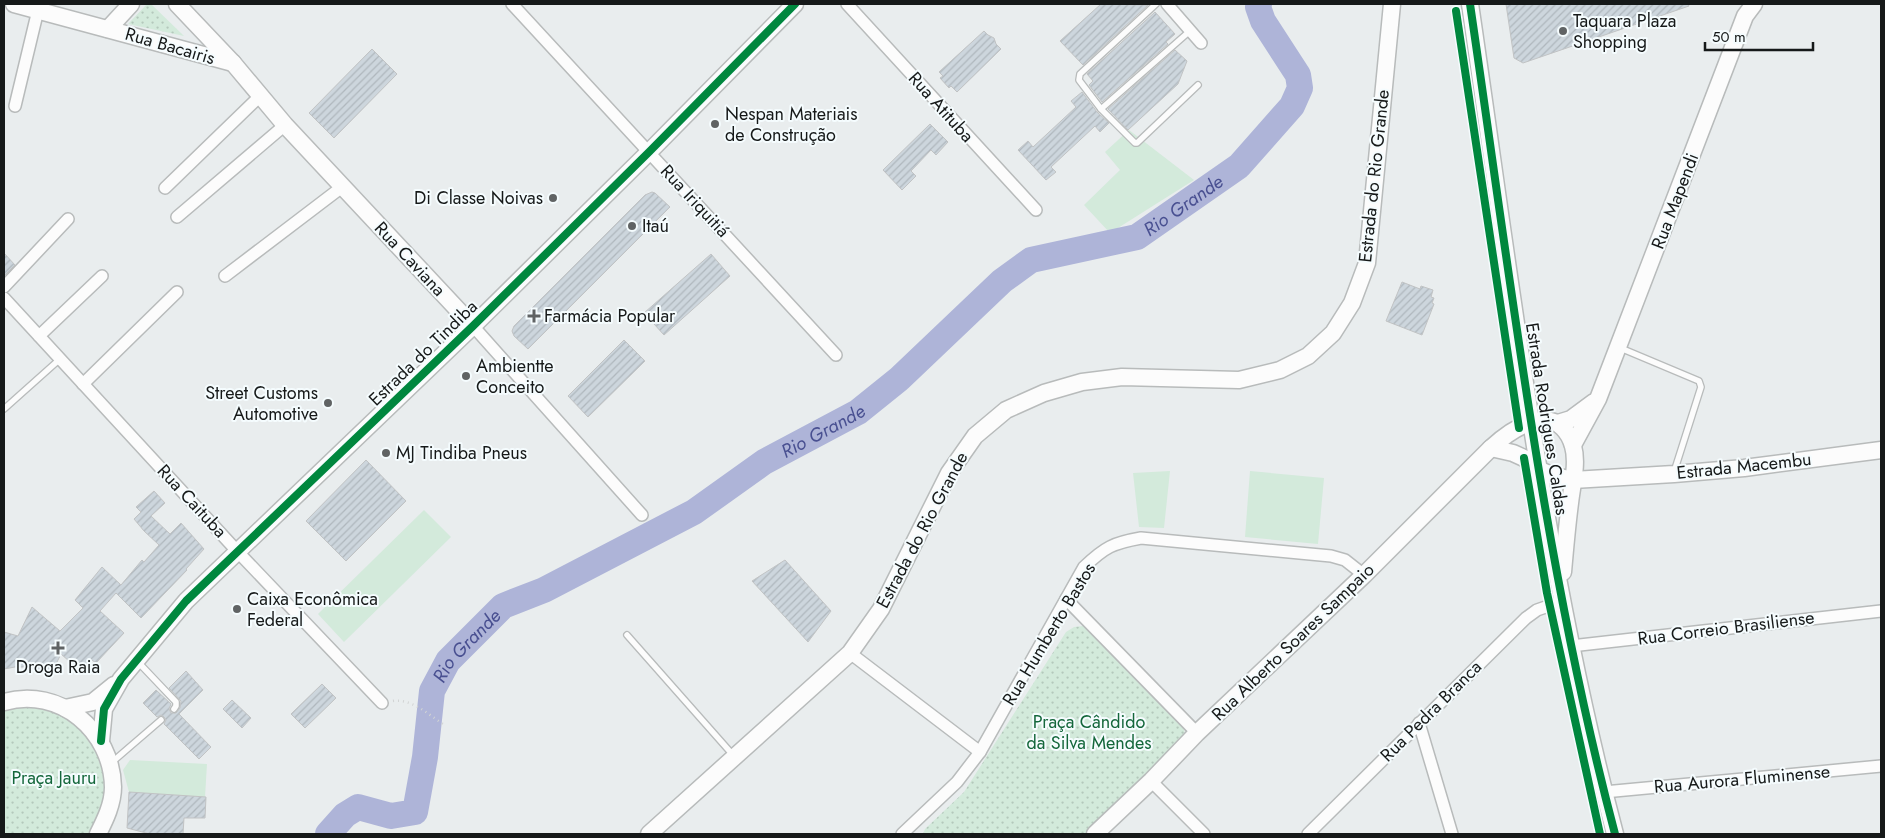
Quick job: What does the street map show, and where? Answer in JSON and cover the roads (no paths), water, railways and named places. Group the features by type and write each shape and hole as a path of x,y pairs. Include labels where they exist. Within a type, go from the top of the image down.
{"street":[{"name":"Rua Bacairis","path":"14,4 232,63"},
{"name":"Rua Bacairis","path":"108,29 131,4"},
{"name":"Rua Caviana","path":"177,4 232,63 285,125 473,326 642,515"},
{"name":"Rua Iriquitiá","path":"512,4 836,355"},
{"name":"Estrada do Tindiba","path":"66,708 93,702 121,679 186,601 473,326 795,4"},
{"name":"Rua Atituba","path":"847,4 1036,210"},
{"path":"1167,4 1202,42"},
{"name":"Estrada do Rio Grande","path":"649,834 850,652 881,609 949,473 975,436 1006,410 1044,393 1082,382 1122,377 1240,380 1280,370 1308,356 1333,332 1352,303 1367,263 1392,4"},
{"name":"Estrada Rodrigues Caldas","path":"1470,4 1538,470 1571,646 1615,834"},
{"name":"Rua Mapendi","path":"1574,453 1598,399 1745,16 1754,4"},
{"path":"15,106 38,10"},
{"path":"165,188 260,96"},
{"path":"177,217 285,125"},
{"path":"225,276 342,187"},
{"path":"4,287 68,219"},
{"path":"39,336 102,276"},
{"path":"83,384 178,292"},
{"name":"Rua Caituba","path":"4,298 238,551 382,702"},
{"path":"1558,423 1576,416 1598,399"},
{"name":"Estrada Rodrigues Caldas","path":"1531,422 1548,420 1558,423 1568,434 1574,453 1562,596"},
{"name":"Rua Alberto Soares Sampaio","path":"1095,834 1152,781 1197,733 1364,575 1490,448 1510,432 1531,422"},
{"path":"1490,448 1514,453 1524,458 1538,470"},
{"name":"Estrada Macembu","path":"1538,470 1551,476 1573,480 1744,468 1881,450"},
{"path":"1574,453 1606,478"},
{"name":"Rua Humberto Bastos","path":"902,834 957,782 980,752 1084,567 1101,551 1120,542 1141,538 1331,556 1345,560 1364,575"},
{"name":"Rua Pedra Branca","path":"1308,834 1320,829 1418,723 1526,618 1562,596"},
{"path":"1066,599 1197,733"},
{"name":"Rua Correio Brasiliense","path":"1571,646 1881,611"},
{"path":"850,652 980,752"},
{"name":"Estrada do Tindiba","path":"101,741 104,709 121,679"},
{"path":"4,702 24,699 38,700 66,708 85,722 101,741 110,764 113,789 109,813 98,834"},
{"path":"1418,723 1452,834"},
{"name":"Rua Aurora Fluminense","path":"1604,792 1881,766"},
{"path":"1152,781 1204,834"}],"lane":[{"path":"1156,4 1078,77 1078,80 1132,143 1137,143 1198,84"},
{"path":"1101,109 1191,30"},
{"path":"1618,347 1699,381 1701,387 1674,474"},
{"path":"4,409 60,359"},
{"path":"627,635 734,757"},
{"path":"137,660 176,702 174,709"},
{"path":"110,764 161,720"}],"waterway":[{"name":"Rio Grande","path":"328,834 345,815 358,807 391,816 415,812 425,757 432,691 448,661 503,606 544,590 694,512 764,462 858,412 899,379 1002,281 1031,260 1137,237 1239,166 1292,106 1300,88 1298,75 1263,21 1258,7 1259,4"}],"place":[{"name":"Taquara Plaza Shopping","path":"1563,31"},
{"name":"Nespan Materiais de Construção","path":"715,124"},
{"name":"Di Classe Noivas","path":"553,198"},
{"name":"Itaú","path":"632,226"},
{"name":"Farmácia Popular","path":"534,316"},
{"name":"Ambientte Conceito","path":"466,376"},
{"name":"Street Customs Automotive","path":"328,403"},
{"name":"MJ Tindiba Pneus","path":"386,453"},
{"name":"Caixa Econômica Federal","path":"237,609"},
{"name":"Droga Raia","path":"58,648"}],"park label":[{"name":"Praça Cândido da Silva Mendes","path":"1089,732"},
{"name":"Praça Jauru","path":"54,778"}]}
